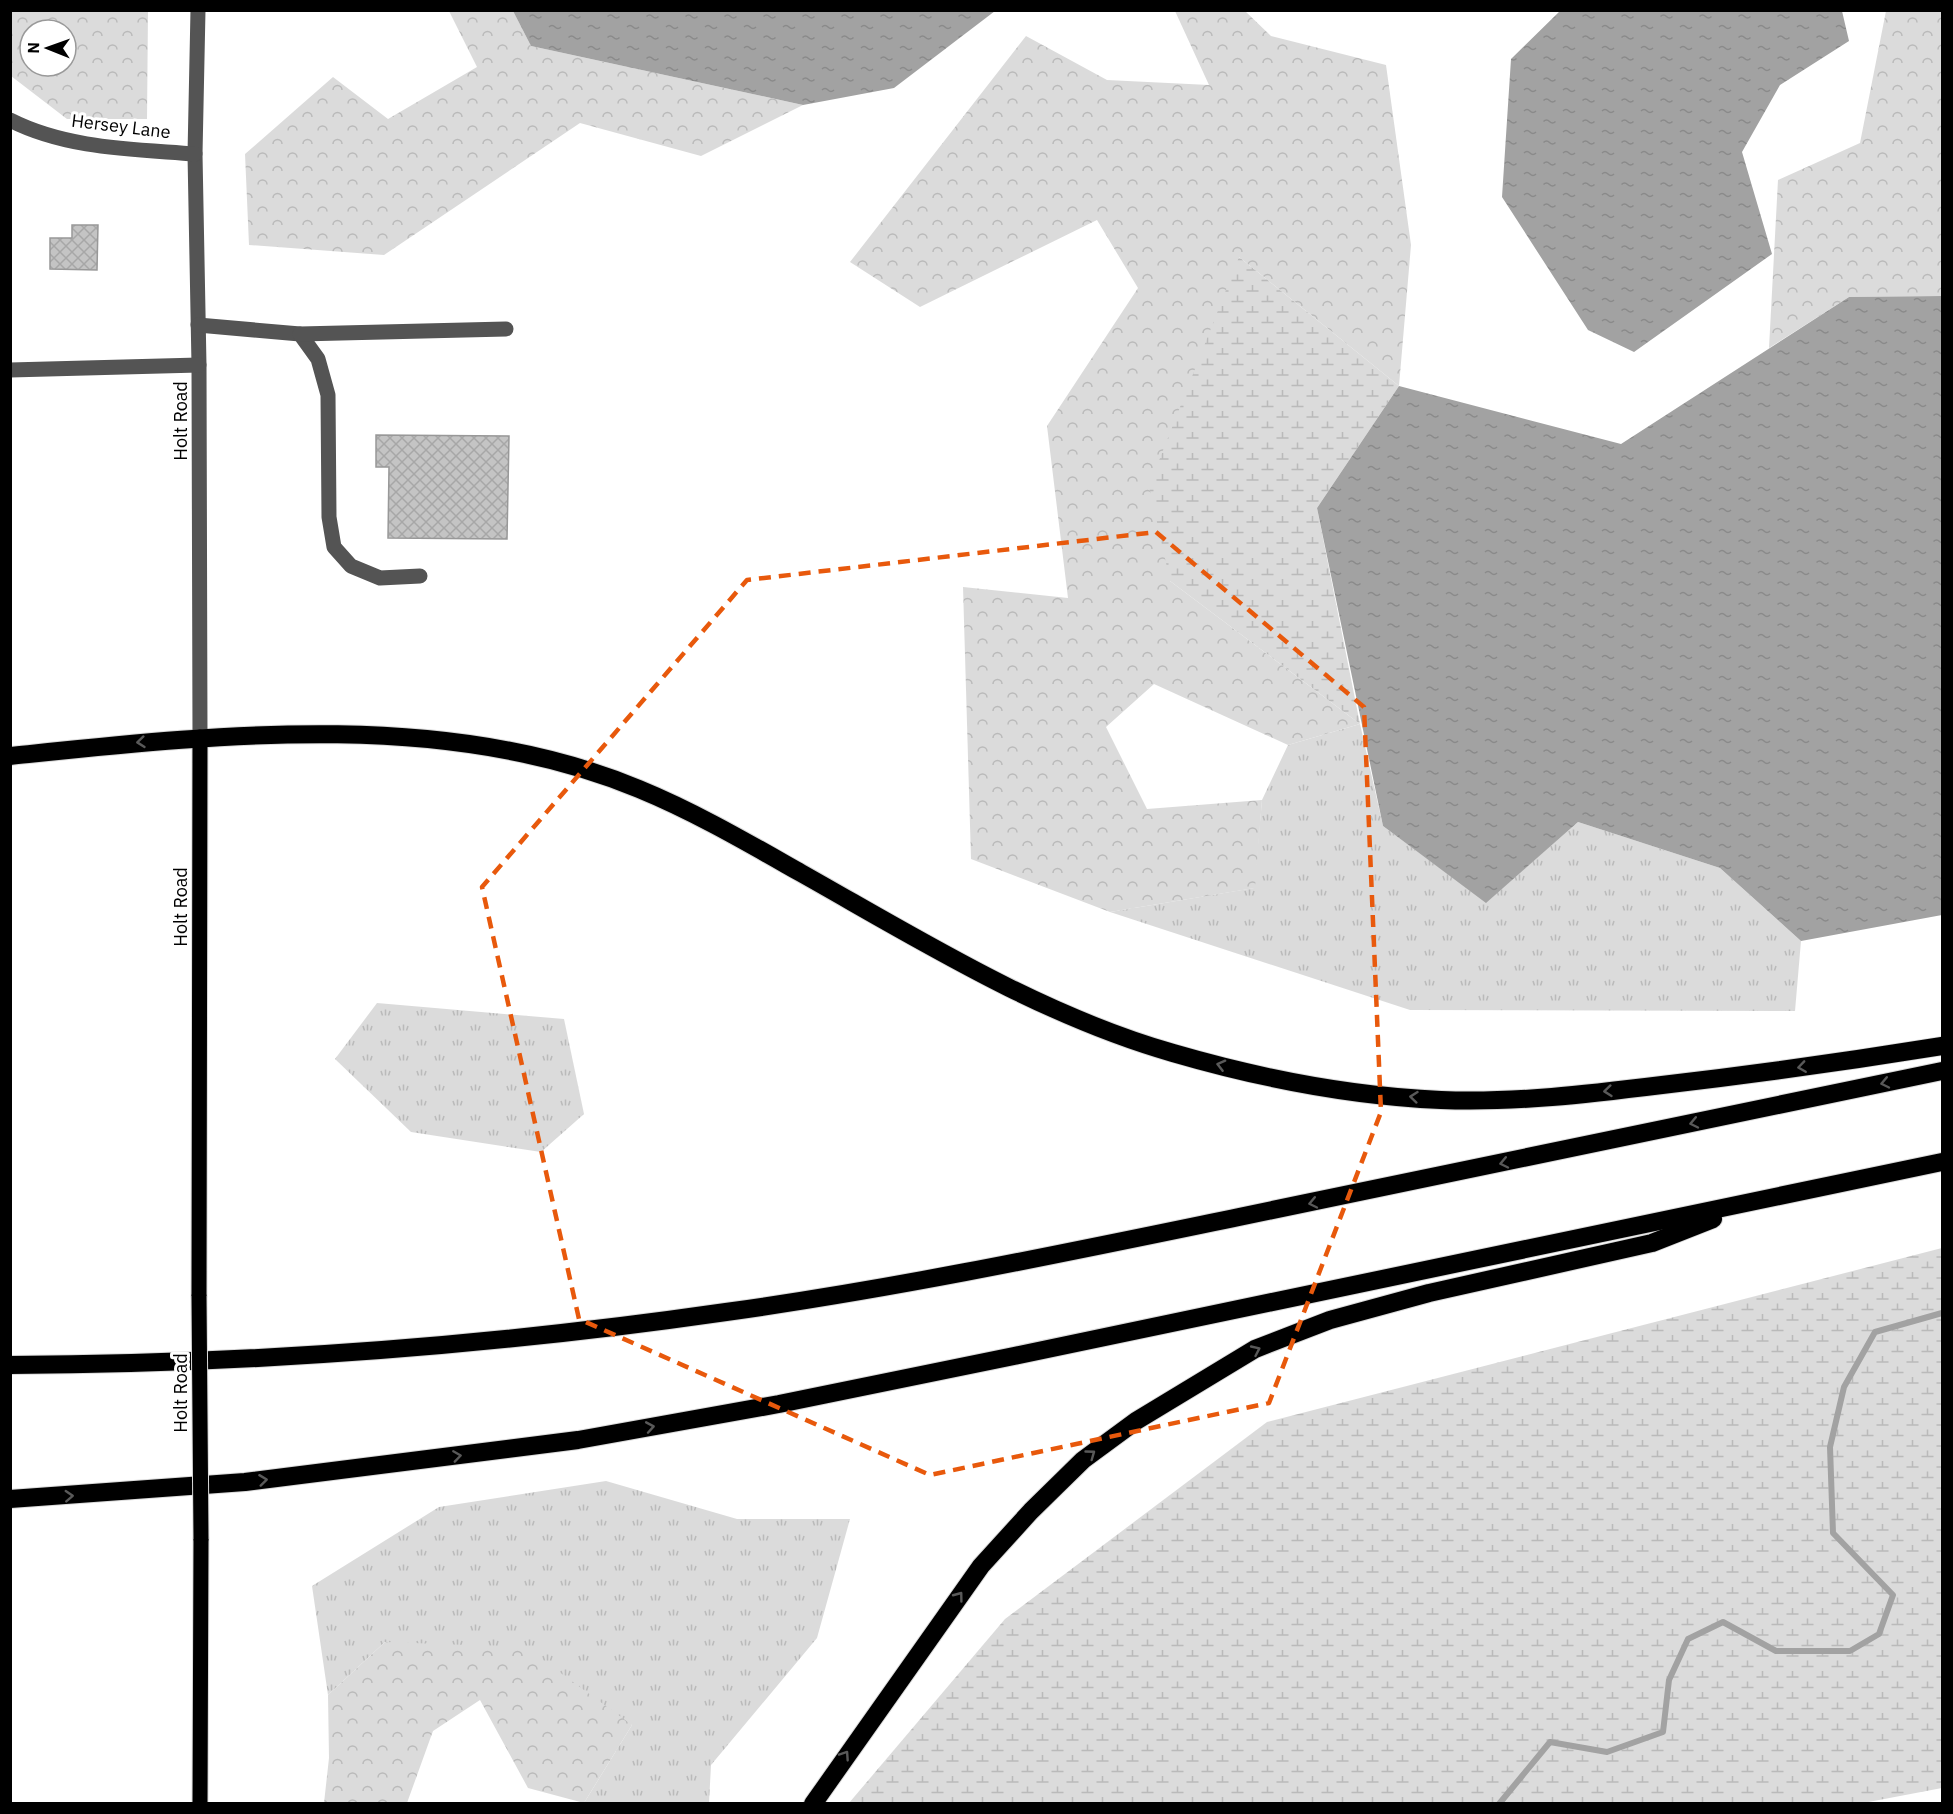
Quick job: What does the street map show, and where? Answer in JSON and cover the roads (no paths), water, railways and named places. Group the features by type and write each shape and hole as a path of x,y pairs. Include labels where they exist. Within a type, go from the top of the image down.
{"highway":[{"path":"10,756 200,736 313,734 435,740 504,750 568,765 638,789 735,836 925,943 1025,994 1102,1028 1171,1053 1251,1072 1344,1090 1441,1100 1527,1100 1713,1079 1942,1046"},
{"path":"10,1365 121,1363 379,1349 574,1331 726,1312 890,1287 1942,1071"},
{"path":"10,1499 245,1482 578,1440 779,1404 1942,1162"},
{"path":"813,1803 981,1566 1031,1511 1083,1460 1192,1385 1255,1349 1329,1320 1429,1293 1652,1243 1757,1201"}],"main road":[{"name":"Holt Road","path":"200,736 200,1803"}],"street":[{"name":"Holt Road","path":"198,10 195,154 199,365 200,736"},
{"name":"Hersey Lane","path":"10,120 48,135 83,144 195,154"},
{"path":"198,325 300,334 506,329"},
{"path":"300,334 318,359 328,395 328,517 334,547 351,566 380,578 420,576"},
{"path":"10,370 199,365"}],"water":[{"path":"1561,10 1842,11 1849,41 1780,85 1742,152 1772,254 1634,352 1588,330 1502,197 1511,59"},
{"path":"513,11 995,11 894,88 803,105 531,46"},
{"path":"1942,296 1942,915 1801,941 1720,868 1578,822 1486,903 1383,826 1317,508 1399,386 1621,444 1849,297"}],"waterway":[{"path":"1499,1804 1550,1742 1607,1752 1663,1732 1669,1680 1688,1639 1723,1622 1776,1651 1850,1651 1879,1634 1893,1595 1833,1533 1830,1447 1844,1387 1875,1332 1942,1313"}]}
